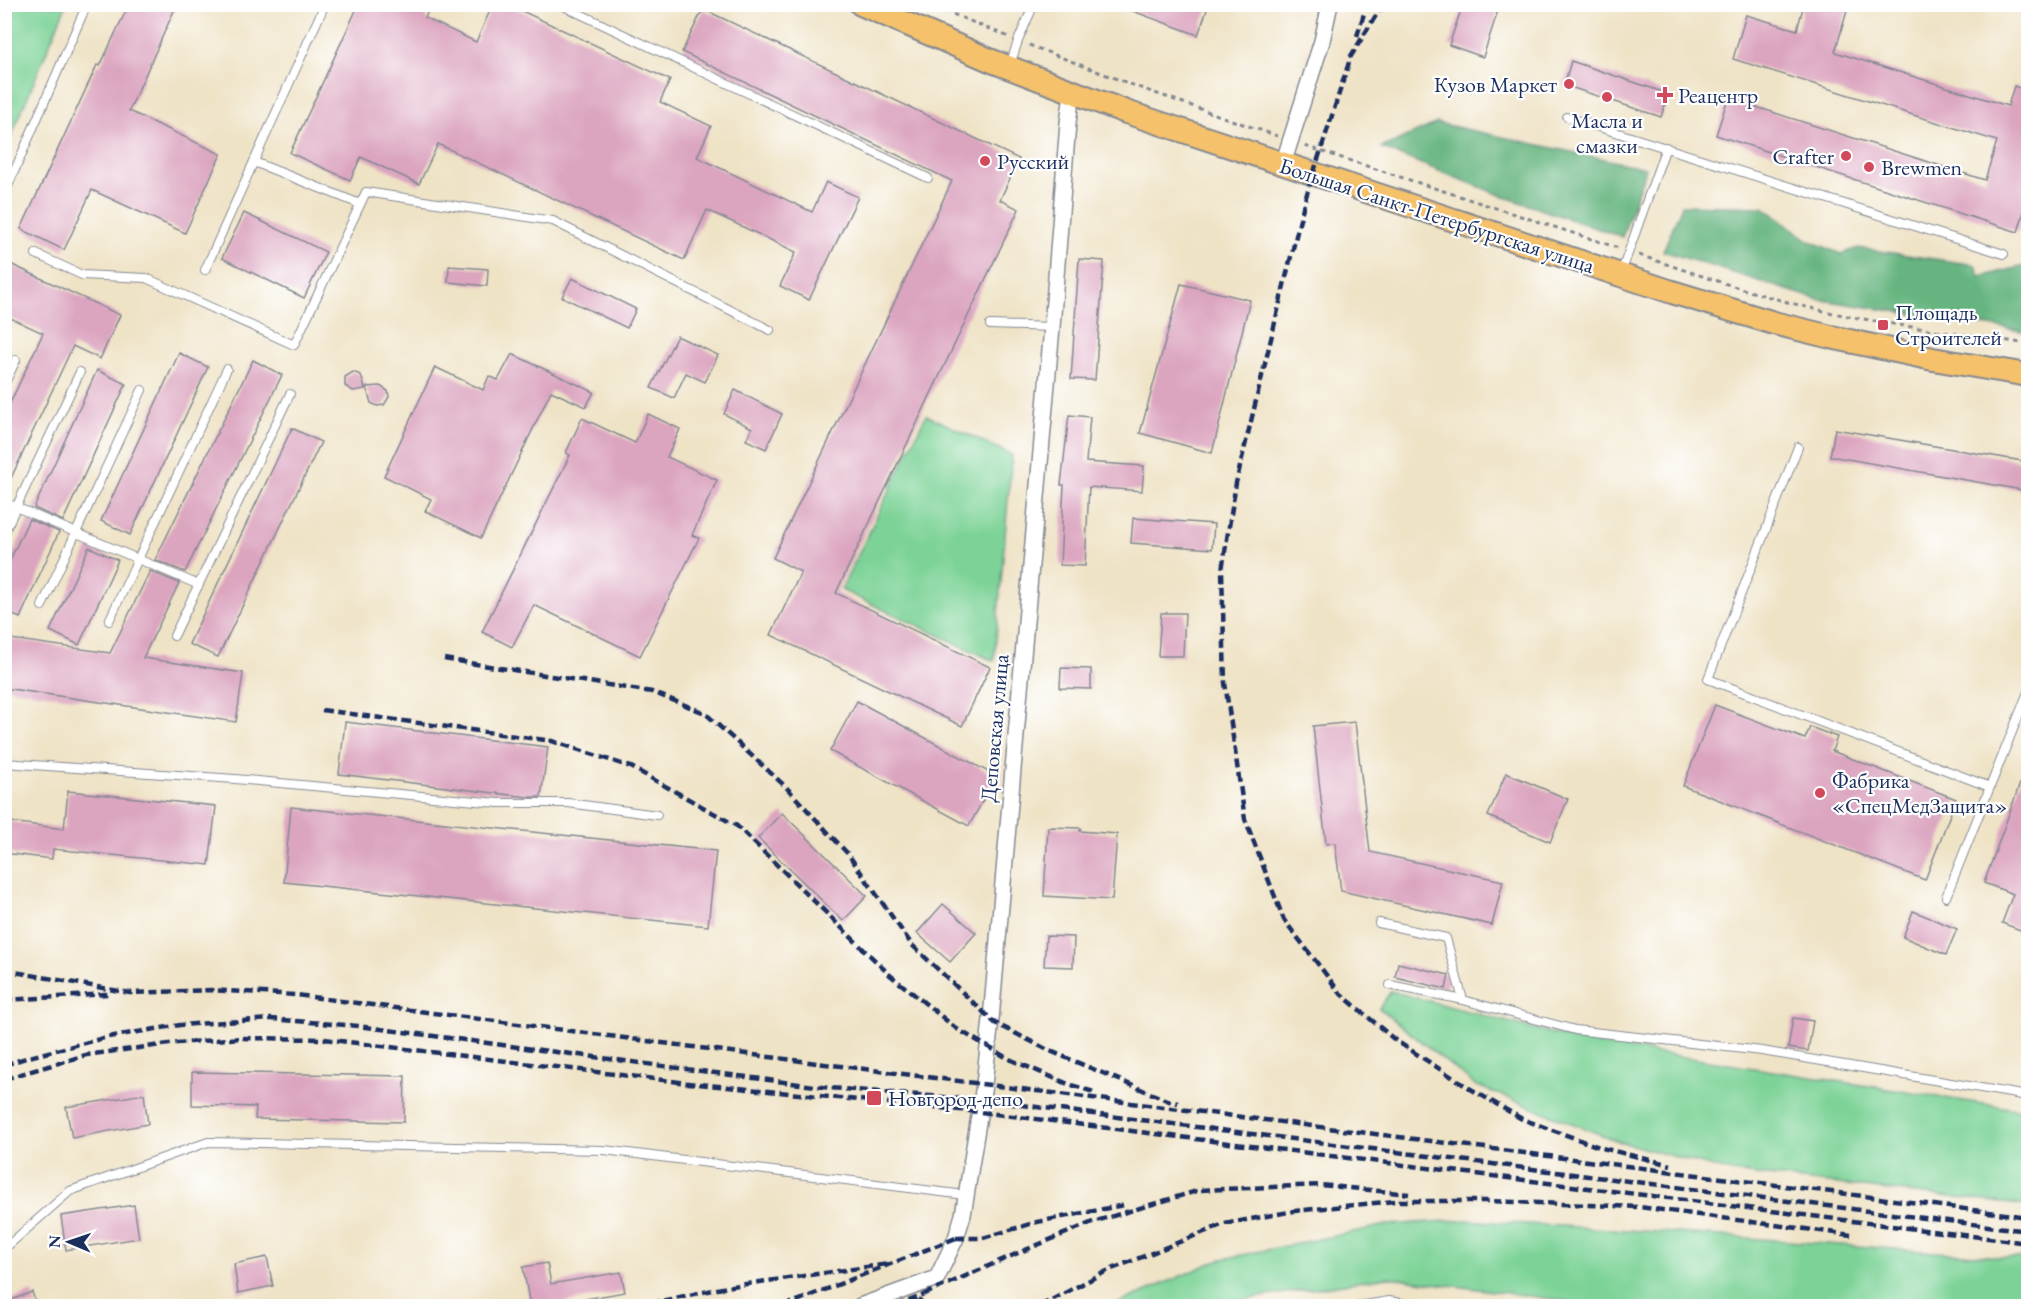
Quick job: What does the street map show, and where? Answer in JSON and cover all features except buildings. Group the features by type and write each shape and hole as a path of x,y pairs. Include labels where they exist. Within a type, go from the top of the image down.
{"main road":[{"name":"Большая Санкт-Петербургская улица","path":"861,4 1072,93 1620,275 1831,337 1933,359 2028,375"}],"street":[{"path":"1283,164 1322,41 1330,4"},
{"name":"Деповская улица","path":"860,1306 937,1278 956,1238 963,1215 984,1085 990,1028 1072,93"}],"lane":[{"path":"4,195 87,4"},
{"path":"205,270 325,4"},
{"path":"559,4 928,178"},
{"path":"1010,68 1018,41 1034,4"},
{"path":"1567,117 2004,254"},
{"path":"1620,275 1666,147"},
{"path":"254,162 360,204"},
{"path":"36,254 82,275 146,278 294,345 366,192 554,221 770,330"},
{"path":"990,325 1052,327"},
{"path":"4,385 16,360"},
{"path":"109,621 227,369"},
{"path":"4,533 80,372"},
{"path":"42,606 142,390"},
{"path":"174,636 290,394"},
{"path":"1798,447 1708,679 1990,787"},
{"path":"4,502 199,585"},
{"path":"1946,897 2028,692"},
{"path":"4,763 236,779 498,803 568,803 657,815"},
{"path":"1379,923 1446,938 1463,1000"},
{"path":"1390,985 1463,1000 1575,1030 1762,1051 2028,1096"},
{"path":"4,1249 70,1191 208,1142 604,1150 965,1195"},
{"path":"1359,1306 1389,1301 1417,1306"}],"path":[{"path":"928,4 1127,83 1291,141 1725,283 1821,310 2028,344"},
{"path":"2025,412 2028,385"}],"green space":[{"path":"11,5 66,5 5,151 4,15 7,16"},
{"path":"1437,123 1646,168 1622,237 1505,197 1381,148"},
{"path":"1682,205 1763,207 1810,241 1841,254 1858,248 1976,265 1980,277 2028,265 2028,332 1816,299 1663,251"},
{"path":"926,415 1012,455 994,661 841,590"},
{"path":"1391,991 1581,1041 2028,1111 2028,1206 1732,1172 1617,1141 1475,1085 1379,1008"},
{"path":"1462,1220 1708,1235 2028,1259 2028,1306 1595,1306 1388,1277 1234,1301 1219,1306 1112,1306 1218,1260 1387,1225"}],"railway":[{"path":"1357,36 1367,4"},
{"path":"1383,4 1351,56 1304,203 1236,483 1222,570 1225,683 1245,819 1284,920 1341,994 1395,1040 1522,1119 1602,1148 1671,1165"},
{"path":"444,659 652,692 705,713 786,787 848,854 912,945 995,1023 1048,1050 1178,1103"},
{"path":"322,710 552,741 631,767 737,826 890,975 957,1029 1009,1059 1068,1084 1097,1093"},
{"path":"4,970 130,993 210,990 296,995 2028,1217"},
{"path":"4,1000 109,994"},
{"path":"4,1065 108,1037 180,1025 271,1019 358,1026 830,1088 981,1100 2028,1231"},
{"path":"4,1079 86,1055 177,1043 241,1038 324,1039 688,1083 980,1112 2028,1243"},
{"path":"916,1306 925,1294 1093,1222 1200,1190 1321,1185 1409,1194"},
{"path":"1040,1306 1107,1271 1224,1224 1294,1211 1395,1201 1488,1201 1639,1207 1851,1235"},
{"path":"956,1238 983,1238 1037,1222 1124,1205"},
{"path":"784,1306 956,1238 965,1238"},
{"path":"637,1306 732,1286 888,1264"},
{"path":"896,1306 924,1295"}],"place":[{"name":"Кузов Маркет","path":"1569,84"},
{"name":"Реацентр","path":"1665,95"},
{"name":"Масла и смазки","path":"1607,97"},
{"name":"Crafter","path":"1846,156"},
{"name":"Русский","path":"985,161"},
{"name":"Brewmen","path":"1869,167"},
{"name":"Площадь Строителей","path":"1883,325"},
{"name":"Фабрика «СпецМедЗащита»","path":"1820,793"},
{"name":"Новгород-депо","path":"874,1098"}]}
